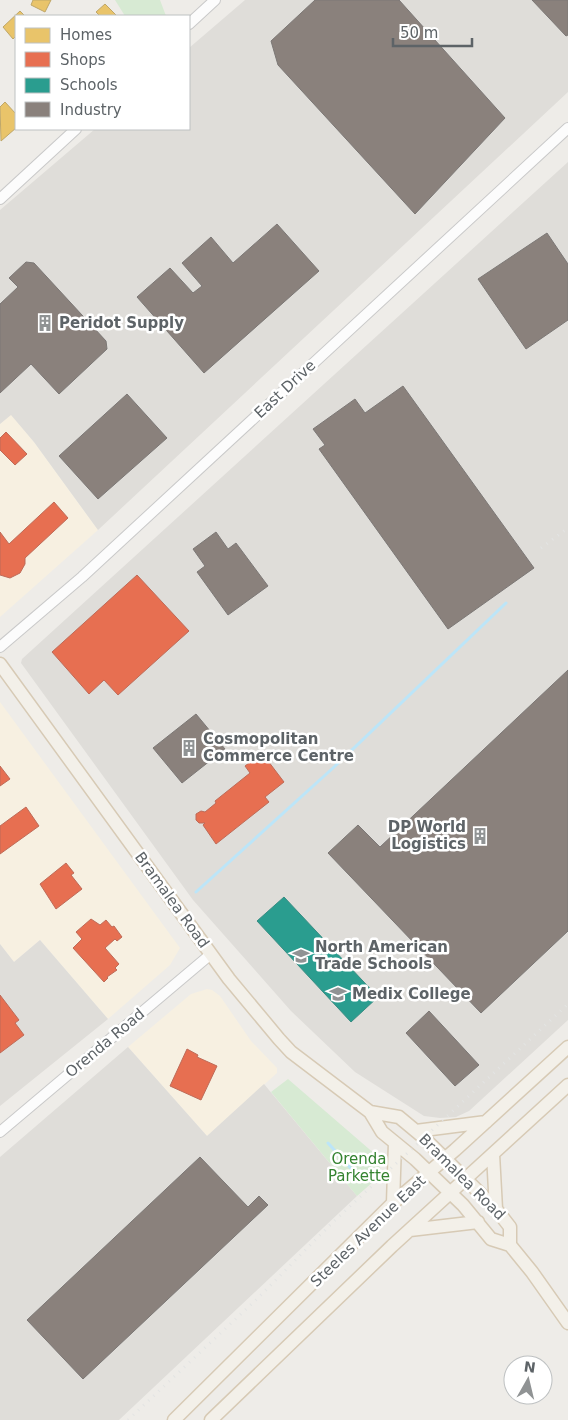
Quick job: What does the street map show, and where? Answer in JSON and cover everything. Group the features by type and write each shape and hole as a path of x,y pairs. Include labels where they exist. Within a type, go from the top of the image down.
{"main road":[{"name":"Bramalea Road","path":"0,664 246,1000 291,1052 370,1112 382,1132 450,1192 491,1239 510,1245 532,1272 568,1323"},
{"name":"Steeles Avenue East","path":"174,1420 393,1203 445,1159 568,1047"},
{"name":"Steeles Avenue East","path":"210,1420 450,1192 568,1085"},
{"name":"Bramalea Road","path":"370,1112 399,1117 416,1131 496,1208 510,1227 510,1245"},
{"path":"416,1131 486,1122"},
{"path":"393,1203 395,1143"},
{"path":"493,1154 496,1208"},
{"path":"410,1230 478,1222"}],"street":[{"path":"190,23 215,0"},
{"name":"East Drive","path":"0,647 82,577 568,128"},
{"path":"0,200 75,130"},
{"name":"Orenda Road","path":"0,1132 211,954"}],"shaded area":[{"path":"245,0 568,0 568,92 98,530 34,442 11,415 0,424 0,210 94,130 190,130 190,47"},
{"path":"568,162 568,1020 469,1111 456,1117 424,1116 355,1072 291,1011 193,900 21,663 22,659"},
{"path":"11,414 34,442 98,530 0,617 0,424"},
{"path":"0,702 180,948 170,965 108,1019 40,940 14,962 0,944"},
{"path":"40,940 108,1019 0,1106 0,944 14,962"},
{"path":"207,989 220,996 251,1041 277,1068 277,1073 207,1136 128,1047 191,994"},
{"path":"128,1047 207,1136 264,1084 357,1196 119,1420 0,1420 0,1157"}],"green space":[{"path":"115,0 160,0 166,15 124,15"},
{"name":"Orenda Parkette","path":"288,1079 376,1155 382,1174 357,1196 271,1092"}],"building: Homes":[{"path":"33,0 51,0 45,12 31,5"},
{"path":"105,4 116,15 99,15 96,12"},
{"path":"20,11 24,15 16,15"},
{"path":"15,16 15,37 13,39 3,27"},
{"path":"5,102 15,113 15,129 1,141 0,107"}],"building: Shops":[{"path":"6,432 27,454 15,465 0,450 0,438"},
{"path":"54,502 68,518 25,558 25,564 20,573 10,578 0,575 0,532 9,544"},
{"path":"137,575 189,631 118,695 104,680 89,694 52,652"},
{"path":"262,753 284,782 265,797 269,802 216,844 203,825 205,823 199,823 196,820 196,814 201,811 205,812 216,803 215,801 250,773 245,766"},
{"path":"0,766 10,779 0,786"},
{"path":"26,807 39,826 0,854 0,826"},
{"path":"66,863 74,873 71,875 82,889 56,909 40,884"},
{"path":"91,919 100,925 106,920 112,927 114,926 122,937 117,941 115,939 105,948 119,964 115,968 117,970 107,977 104,982 73,948 82,939 76,932"},
{"path":"0,995 19,1020 15,1023 24,1035 0,1053"},
{"path":"187,1049 198,1055 197,1057 217,1066 201,1100 170,1086"}],"building: Schools":[{"path":"284,897 378,997 351,1022 257,921"}],"building: Industry":[{"path":"315,0 399,0 505,118 415,214 278,65 271,41"},
{"path":"532,0 568,0 568,35 566,36"},
{"path":"277,224 319,271 204,373 137,297 170,268 193,293 202,286 182,263 211,237 233,263"},
{"path":"547,233 568,264 568,320 526,349 478,279"},
{"name":"Peridot Supply","path":"26,262 34,263 106,341 107,349 59,394 31,364 0,393 0,304 18,287 9,278"},
{"path":"403,386 534,568 448,629 319,449 325,445 313,429 355,399 365,413"},
{"path":"127,394 167,438 98,499 59,456"},
{"path":"216,532 228,549 236,543 268,586 228,615 197,572 205,566 193,549"},
{"name":"DP World Logistics","path":"568,670 568,931 481,1013 328,853 358,825 380,847"},
{"name":"Cosmopolitan Commerce Centre","path":"196,714 225,749 182,783 153,748"},
{"path":"429,1011 479,1065 455,1086 406,1033"},
{"path":"200,1157 248,1207 259,1196 268,1205 83,1379 27,1320"}],"waterway":[{"path":"196,892 333,768 506,603"},
{"path":"328,1143 356,1174"}],"railway":[{"path":"541,548 568,528"},
{"path":"128,1420 258,1298 332,1223 568,1004"}],"place":[{"name":"Peridot Supply","path":"45,323"},
{"name":"Cosmopolitan Commerce Centre","path":"189,748"},
{"name":"DP World Logistics","path":"480,836"},
{"name":"North American Trade Schools","path":"301,956"},
{"name":"Medix College","path":"338,994"}]}
